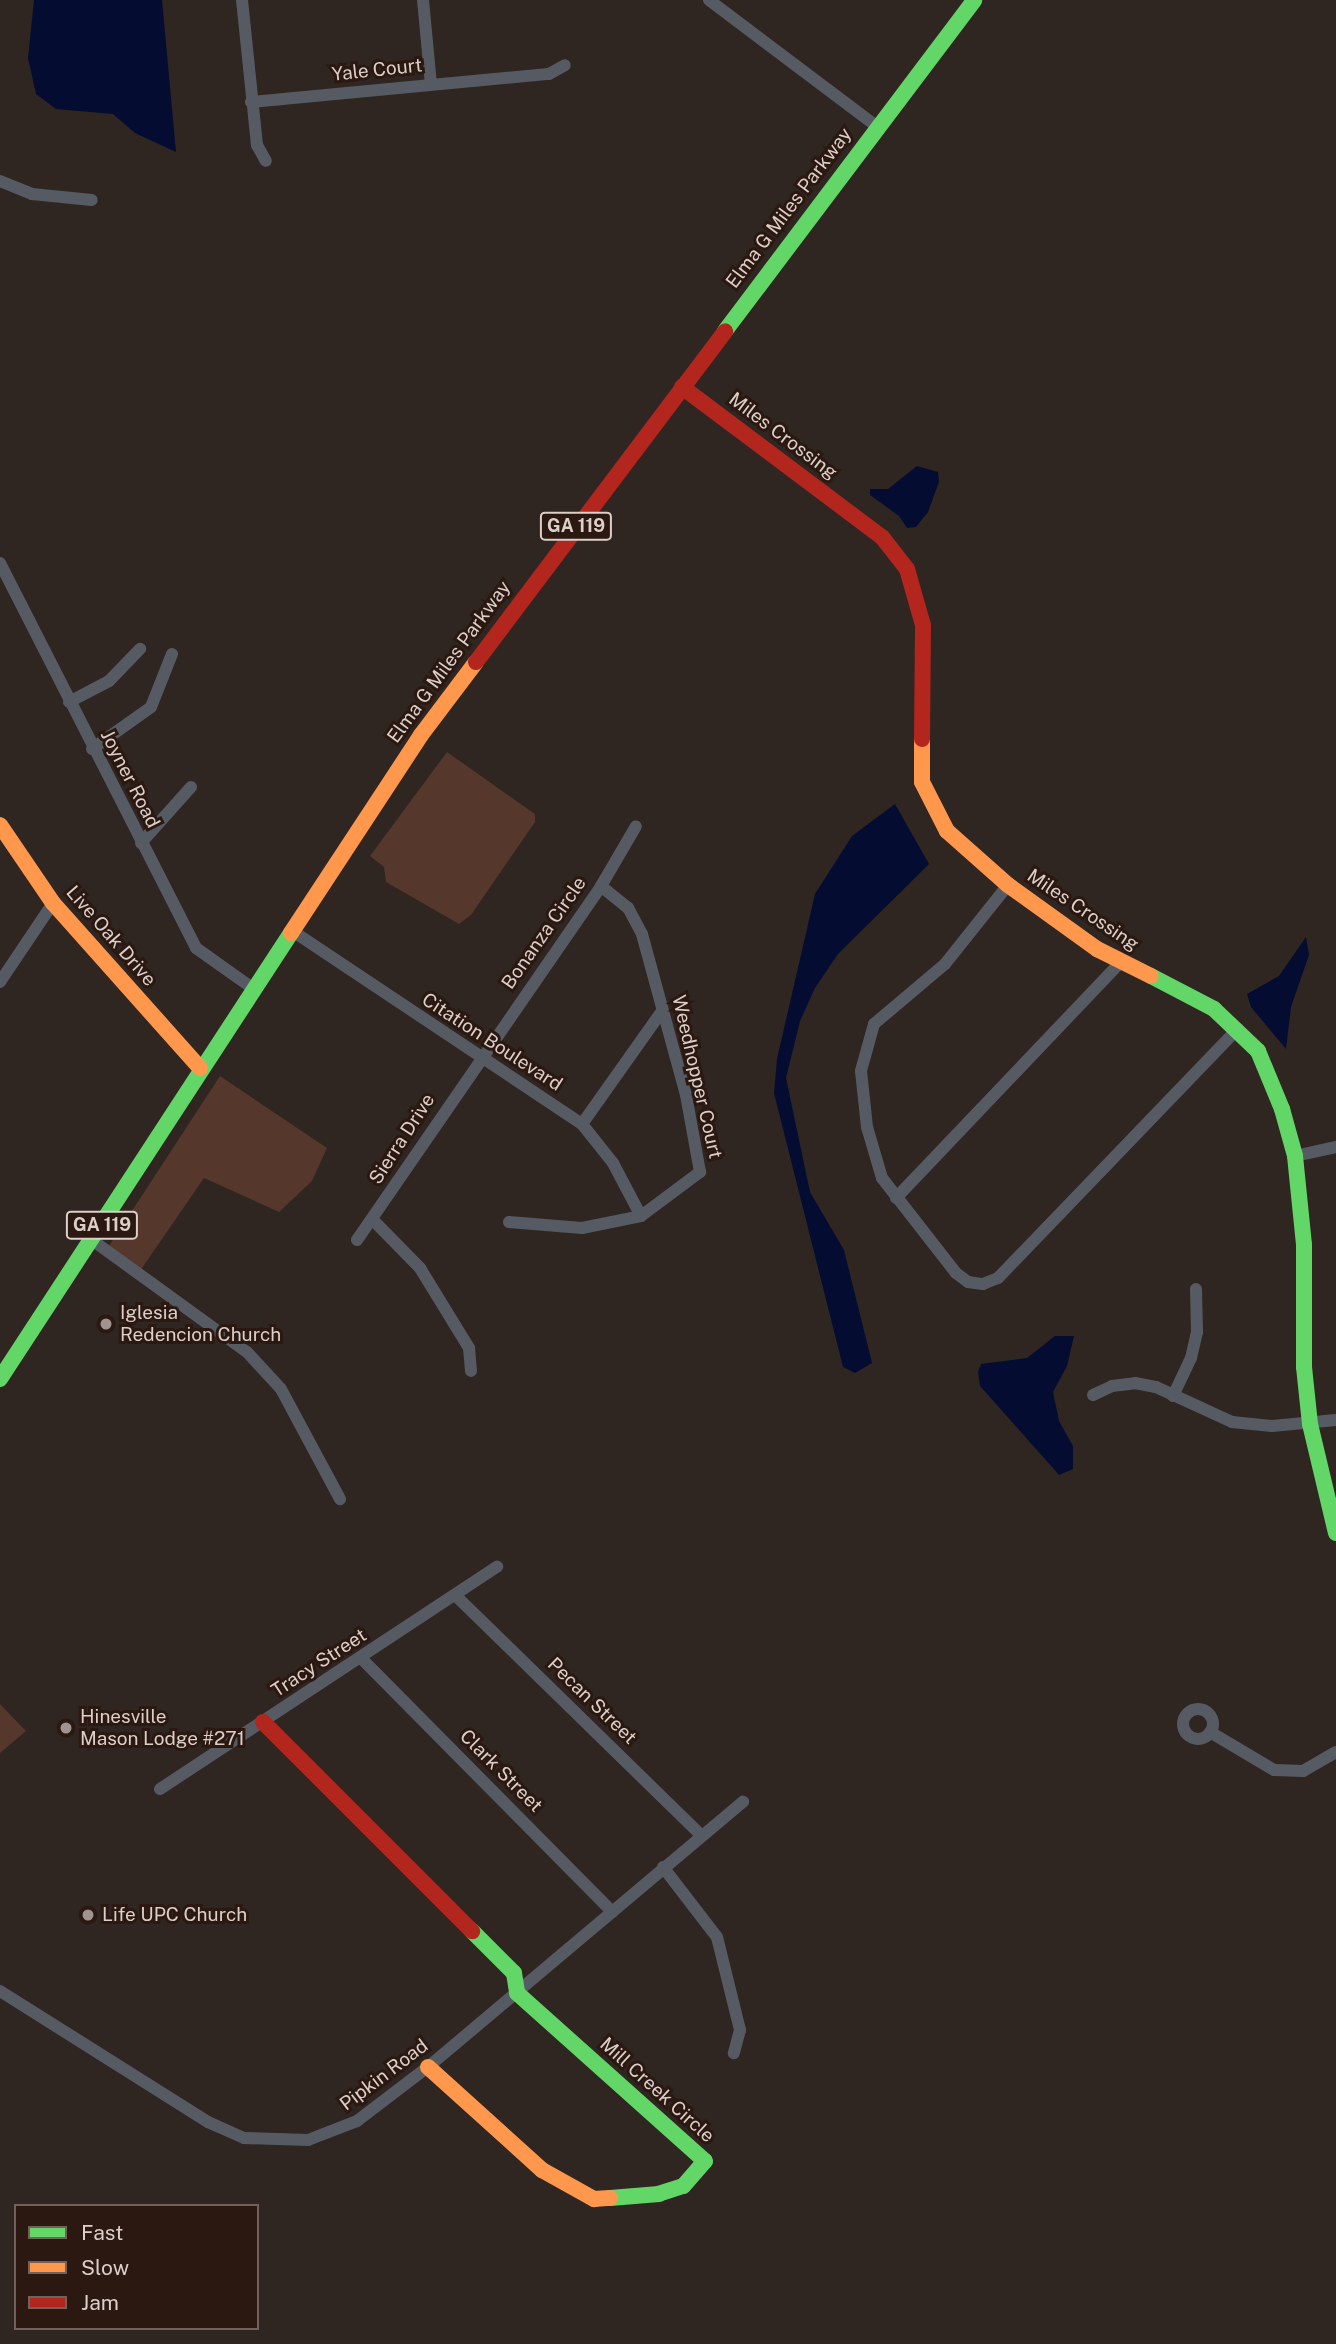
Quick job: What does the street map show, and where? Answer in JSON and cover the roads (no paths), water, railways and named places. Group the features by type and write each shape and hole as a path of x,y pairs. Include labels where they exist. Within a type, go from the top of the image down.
{"street":[{"path":"242,0 257,145 267,161"},
{"path":"423,0 431,84"},
{"path":"709,0 876,126"},
{"name":"Elma G Miles Parkway","path":"0,1379 290,930 475,660 876,126 974,0"},
{"name":"Yale Court","path":"251,102 549,74 565,65"},
{"path":"0,181 32,194 92,200"},
{"name":"Miles Crossing","path":"682,387 860,519 896,552 918,596 923,625 922,782 947,831 1008,885 1120,963 1214,1009 1238,1029 1269,1070 1295,1156 1304,1245 1304,1367 1310,1424 1336,1533"},
{"name":"Joyner Road","path":"0,563 92,750 196,948 254,989"},
{"path":"69,702 109,681 140,649"},
{"path":"92,750 151,707 172,654"},
{"path":"141,843 191,786"},
{"name":"Live Oak Drive","path":"0,825 53,903 200,1068"},
{"name":"Bonanza Circle","path":"479,1059 601,886 636,826"},
{"path":"1008,885 945,964 881,1016 865,1045 861,1091 867,1127 882,1178 956,1273 983,1284 998,1278 1238,1029"},
{"name":"Weedhopper Court","path":"509,1222 582,1228 642,1216 700,1172 686,1095 636,920 601,886"},
{"path":"0,982 53,903"},
{"name":"Citation Boulevard","path":"290,930 479,1059 582,1124 608,1155 642,1216"},
{"path":"896,1198 1120,963"},
{"path":"582,1124 662,1011"},
{"name":"Sierra Drive","path":"357,1240 479,1059"},
{"path":"1295,1156 1336,1147"},
{"path":"372,1219 420,1268 469,1348 471,1371"},
{"path":"92,1240 247,1352 281,1389 340,1499"},
{"path":"1173,1396 1191,1358 1197,1332 1196,1289"},
{"path":"1093,1395 1112,1386 1135,1383 1173,1396 1232,1422 1310,1424 1336,1420"},
{"name":"Tracy Street","path":"160,1789 362,1659 497,1567"},
{"name":"Pecan Street","path":"455,1595 701,1835"},
{"name":"Clark Street","path":"362,1659 612,1912"},
{"path":"262,1722 514,1973 517,1993"},
{"path":"1210,1732 1274,1770 1304,1771 1336,1752"},
{"name":"Pipkin Road","path":"0,1991 208,2122 244,2138 297,2141 335,2133 428,2067 743,1802"},
{"path":"663,1867 717,1937 740,2030 734,2053"},
{"name":"Mill Creek Circle","path":"428,2067 542,2170 594,2199 659,2194 696,2177 705,2161 672,2127 517,1993"}],"water":[{"path":"34,0 162,0 176,152 135,133 113,114 56,109 36,94 28,58"},
{"path":"917,466 938,472 939,482 928,512 916,527 907,528 899,516 870,495 870,489 888,489"},
{"path":"895,804 929,864 838,954 815,988 800,1021 786,1078 810,1192 844,1250 872,1363 855,1373 843,1367 774,1093 777,1059 815,894 852,836"},
{"path":"1306,937 1309,955 1291,1007 1286,1049 1251,1007 1247,994 1279,976"},
{"path":"1055,1336 1074,1336 1067,1366 1053,1392 1059,1421 1073,1446 1073,1469 1059,1475 980,1386 978,1372 981,1364 1027,1358"}],"place":[{"name":"Iglesia Redencion Church","path":"106,1324"},
{"name":"Hinesville Mason Lodge #271","path":"66,1728"},
{"name":"Life UPC Church","path":"88,1915"}]}
